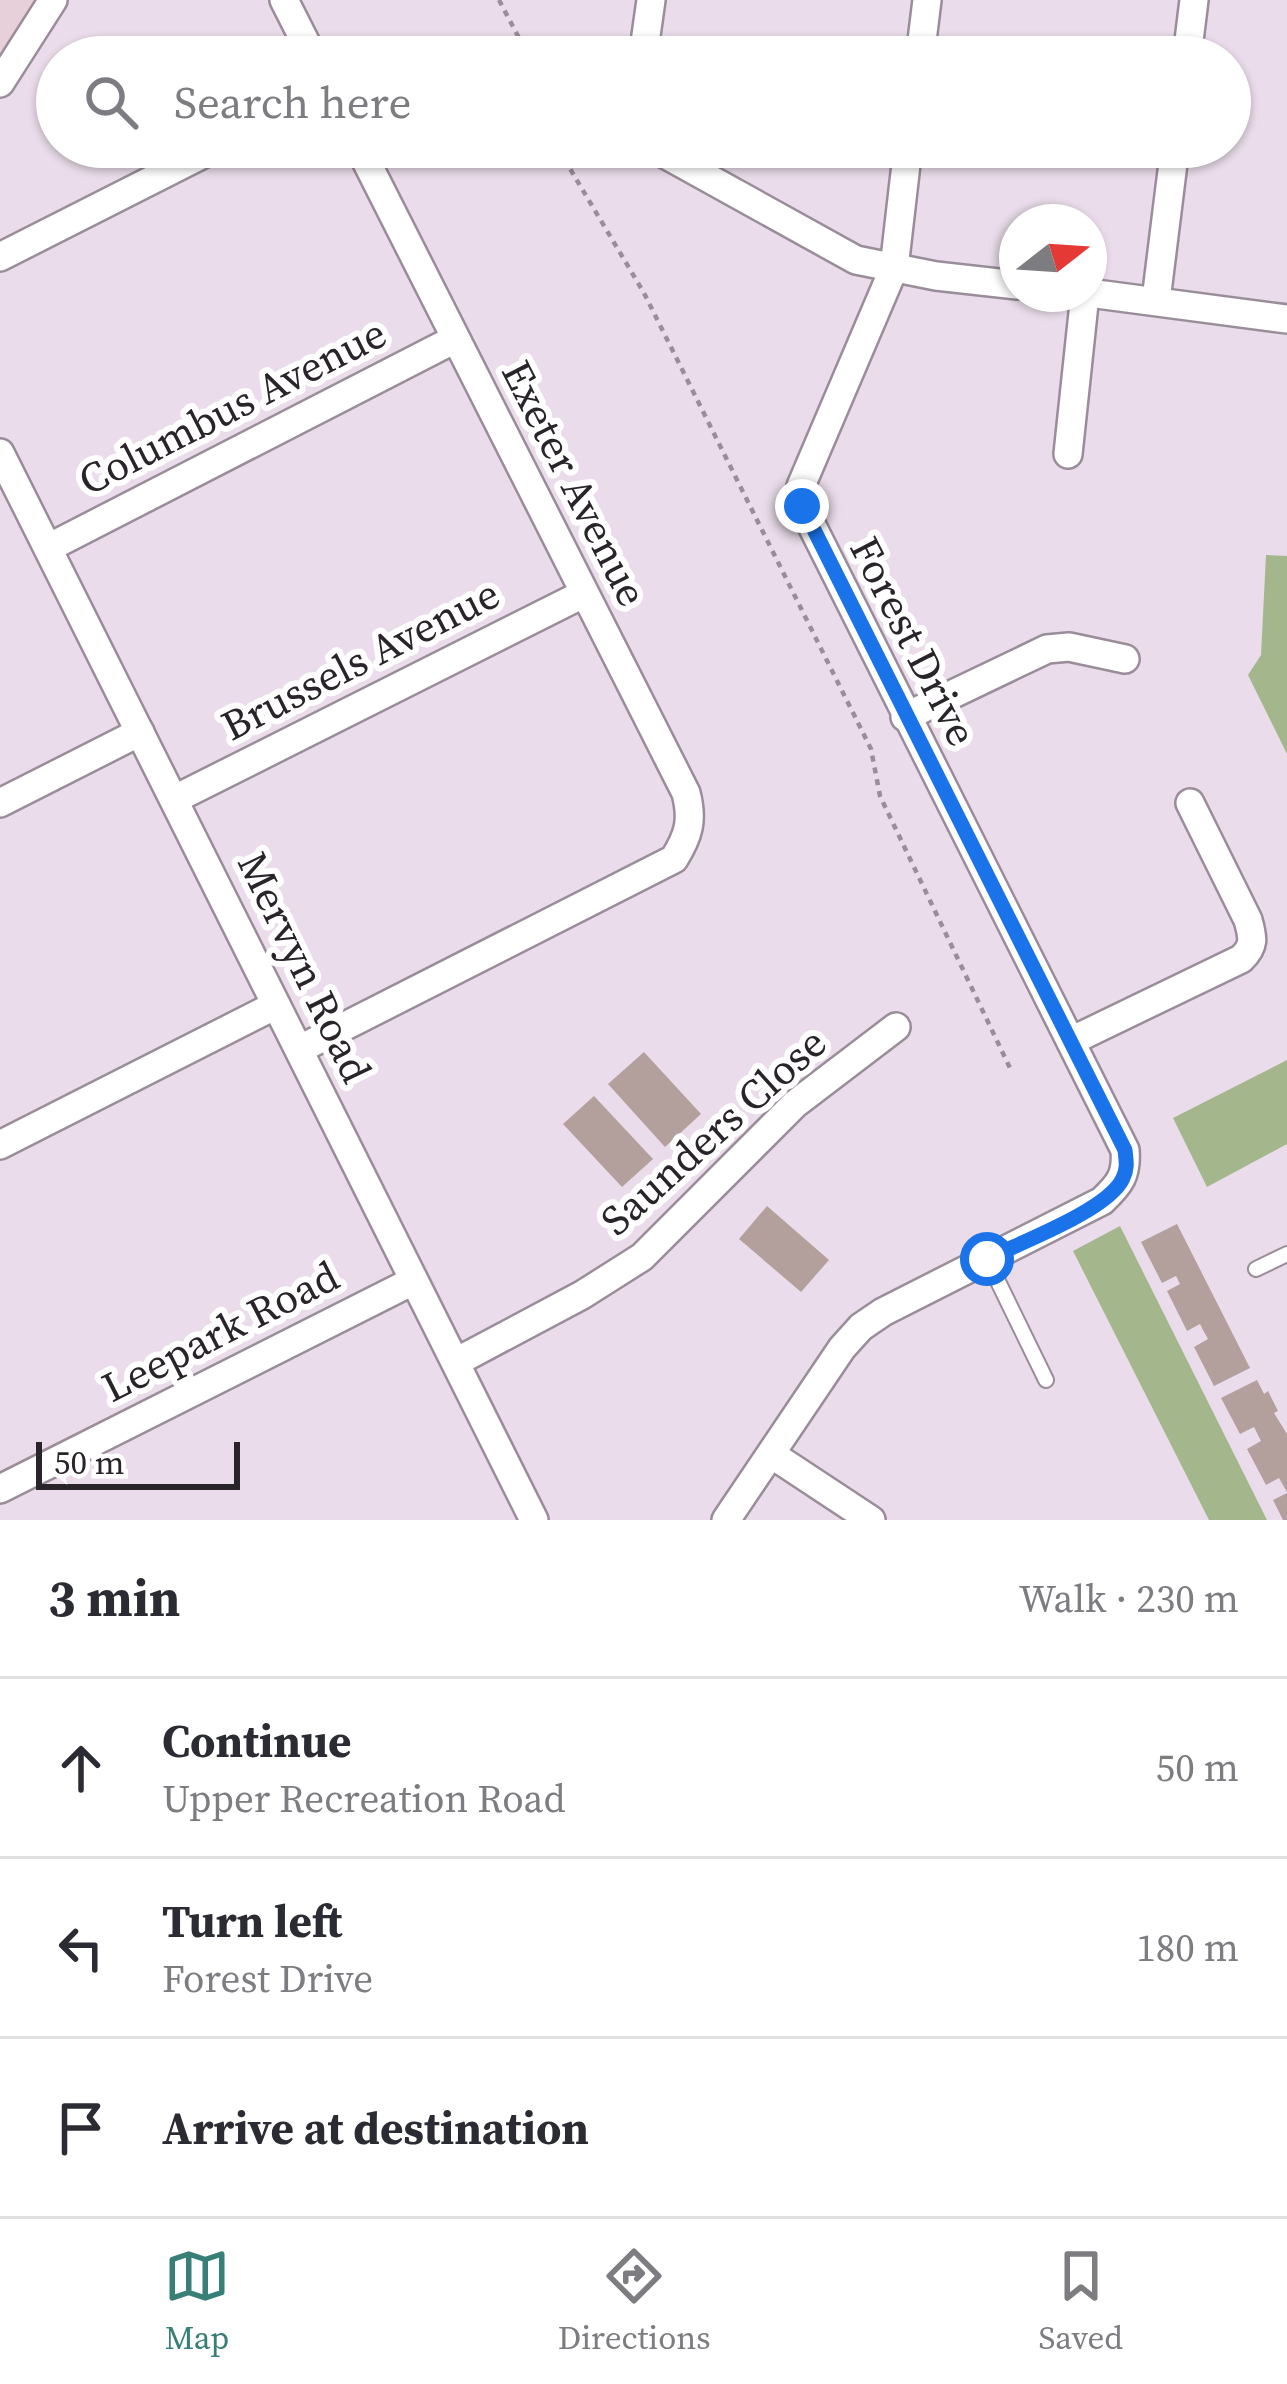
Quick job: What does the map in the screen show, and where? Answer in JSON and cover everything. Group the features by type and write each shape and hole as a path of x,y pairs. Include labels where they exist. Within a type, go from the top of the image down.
{"street":[{"path":"0,83 52,0"},
{"path":"284,0 302,36"},
{"path":"646,36 651,0"},
{"path":"923,36 927,0"},
{"path":"1190,36 1194,0"},
{"path":"0,257 176,168"},
{"name":"Exeter Avenue","path":"300,1049 674,859 689,832 686,793 369,168"},
{"path":"690,168 856,260 999,283"},
{"name":"Forest Drive","path":"905,168 893,268 801,486 810,526 1125,1150 1122,1182 1102,1201 987,1259"},
{"path":"1156,300 1172,168"},
{"path":"1107,296 1287,319"},
{"path":"1068,454 1085,312"},
{"name":"Columbus Avenue","path":"48,548 455,339"},
{"name":"Mervyn Road","path":"0,453 534,1520"},
{"name":"Brussels Avenue","path":"175,799 584,594"},
{"path":"905,717 1047,649 1069,647 1125,659"},
{"path":"0,803 140,732"},
{"path":"1071,1041 1251,950 1248,920 1190,802"},
{"path":"0,1144 276,1005"},
{"name":"Saunders Close","path":"456,1362 642,1257 795,1104 896,1027"},
{"path":"726,1520 861,1327 987,1259"},
{"name":"Leepark Road","path":"0,1490 413,1281"},
{"path":"771,1454 871,1520"}],"lane":[{"path":"1256,1269 1287,1253"},
{"path":"987,1259 1046,1380"}],"path":[{"path":"500,0 518,36"},
{"path":"570,168 644,293 871,748 880,796 1010,1068"}],"shaded area":[{"path":"0,0 40,0 0,61"}],"green space":[{"path":"1266,555 1287,556 1287,754 1248,675 1261,655"},
{"path":"1287,1060 1287,1144 1207,1187 1173,1118"},
{"path":"1120,1226 1267,1520 1209,1520 1073,1251"}],"building":[{"path":"644,1052 701,1114 665,1147 608,1084"},
{"path":"594,1096 653,1159 622,1187 563,1124"},
{"path":"767,1206 829,1260 801,1292 739,1239"},
{"path":"1177,1224 1250,1368 1214,1386 1194,1347 1208,1339 1200,1324 1187,1331 1167,1291 1180,1284 1176,1276 1162,1283 1141,1242"},
{"path":"1257,1380 1264,1394 1268,1391 1287,1434 1287,1492 1279,1478 1266,1485 1247,1449 1261,1441 1254,1427 1240,1434 1221,1398"},
{"path":"1287,1493 1287,1520 1283,1520 1273,1500"}],"route":[{"path":"802,506 1125,1150 1122,1182 1102,1201 987,1259"}]}
